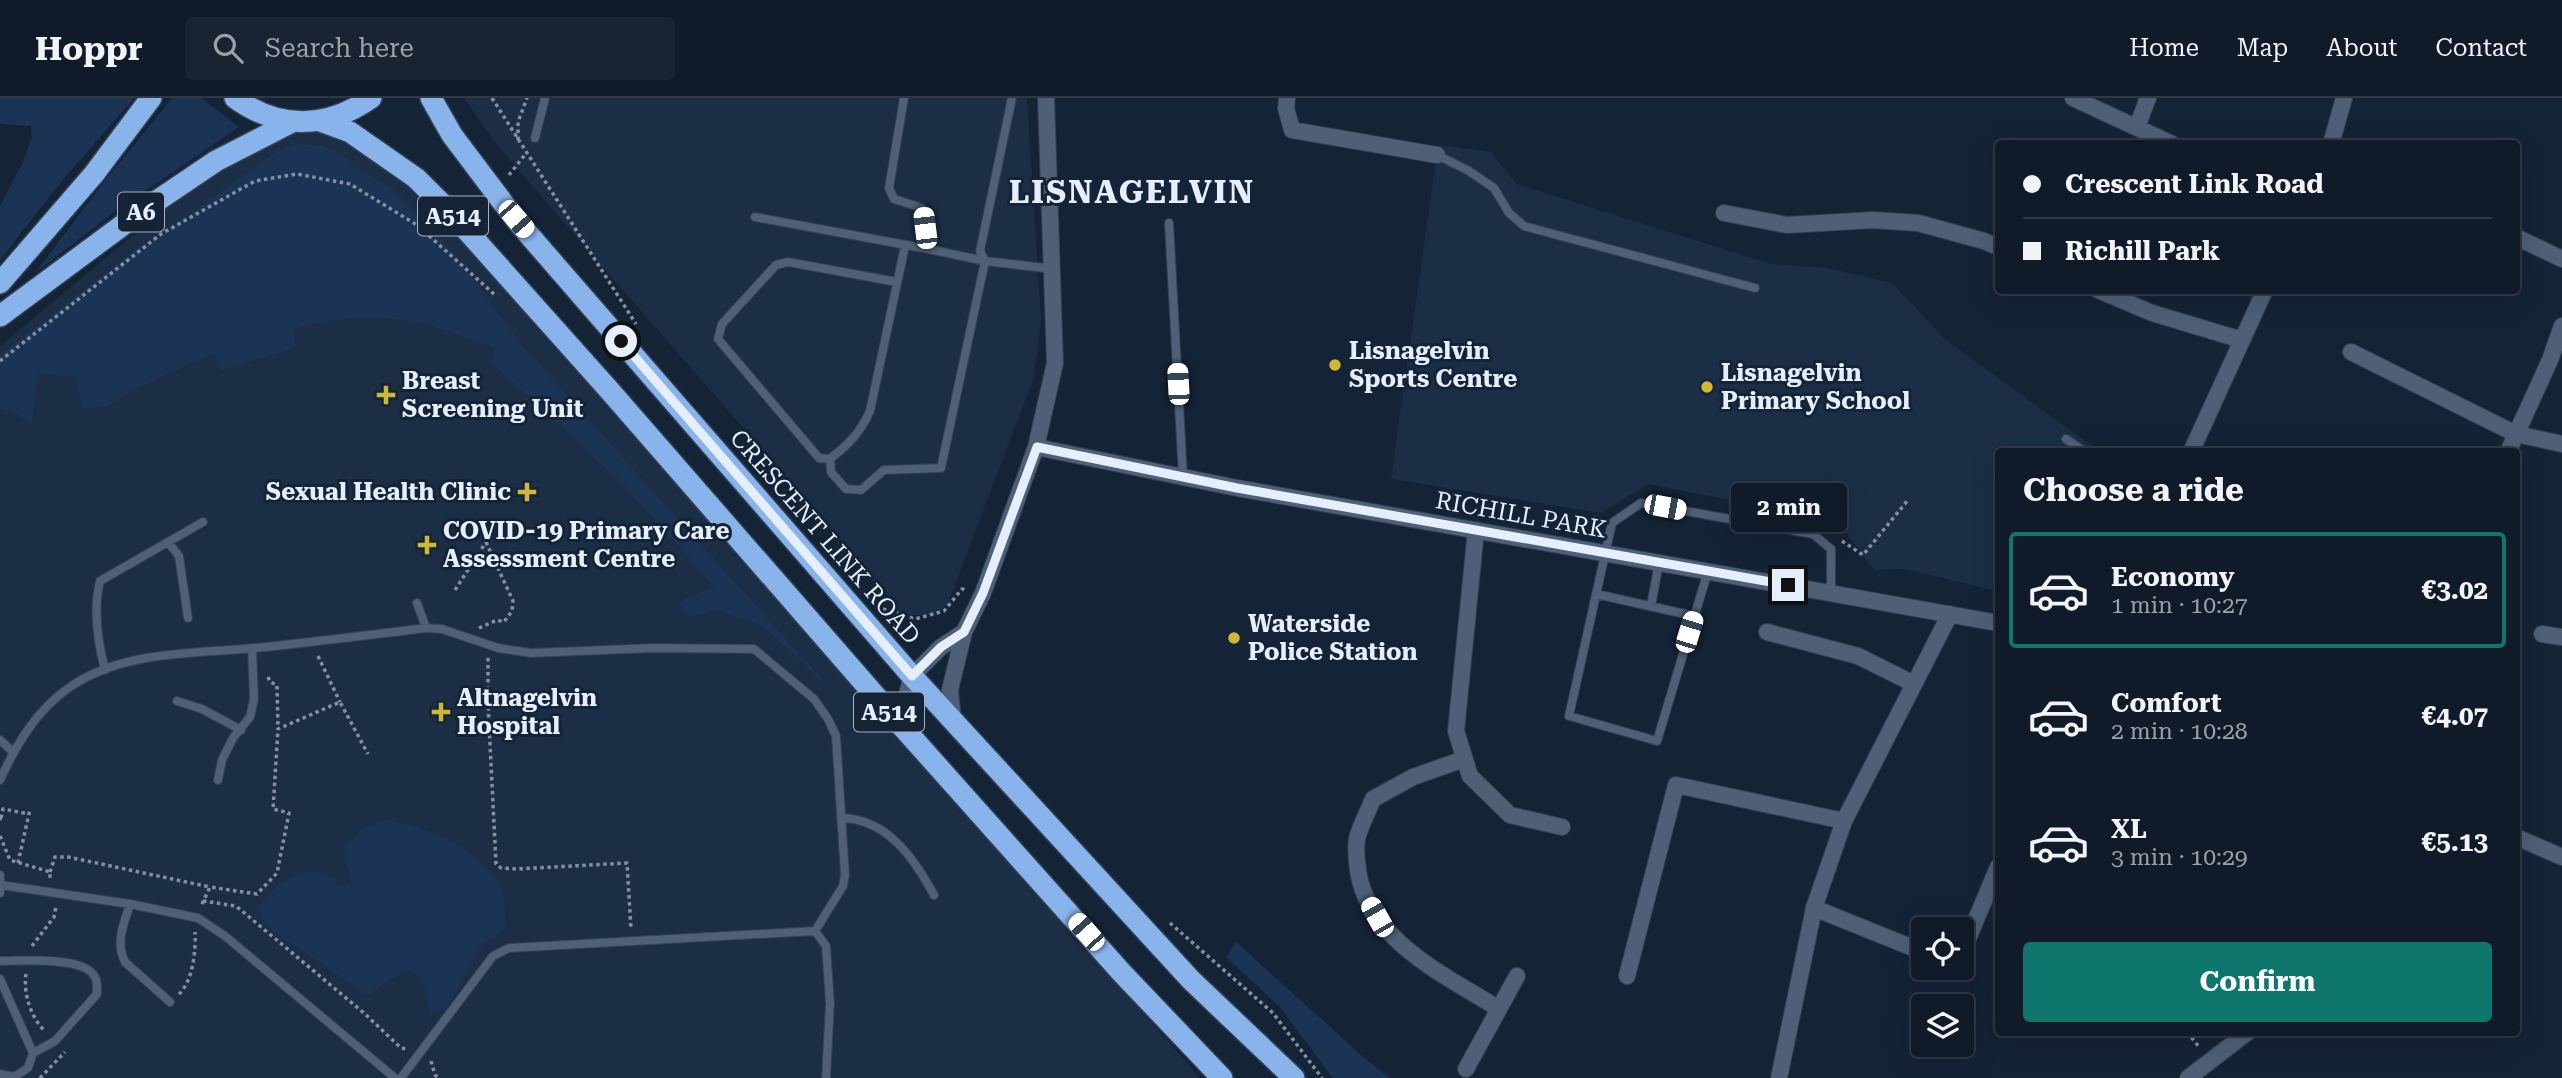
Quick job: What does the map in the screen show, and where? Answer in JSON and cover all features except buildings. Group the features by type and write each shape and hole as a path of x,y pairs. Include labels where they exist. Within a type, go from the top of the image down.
{"highway":[{"name":"A6","path":"0,283 94,174 151,98"},
{"name":"A514","path":"235,98 248,108 269,117 292,122 320,121 352,111 371,98"},
{"name":"CRESCENT LINK ROAD","path":"430,98 452,135 516,219 912,676 1191,981 1294,1078"},
{"name":"A514","path":"320,121 350,132 416,178 453,215 899,723 1122,973 1222,1078"},
{"name":"A6","path":"0,316 139,213 216,161 292,122"}],"street":[{"path":"953,720 950,690 964,632 983,593 1037,447 1055,362 1046,98"},
{"path":"1287,98 1286,108 1292,130 1437,155"},
{"path":"2073,98 2164,140"},
{"path":"2137,127 2148,98"},
{"path":"2332,140 2344,98"},
{"path":"1724,213 1787,225 1873,220 1918,223 1995,246"},
{"path":"2520,239 2562,259"},
{"path":"2107,294 2152,313 2242,340"},
{"path":"2193,448 2263,294"},
{"path":"2510,448 2550,360 2562,326"},
{"path":"2351,352 2516,434 2562,444"},
{"name":"RICHILL PARK","path":"1037,447 1183,477 1995,622"},
{"path":"1476,530 1455,732 1470,776 1510,815 1562,827"},
{"path":"1781,1077 1814,908 1844,821 1950,614"},
{"path":"899,723 912,676 941,647 964,632"},
{"path":"1767,632 1858,656 1914,684"},
{"path":"2542,634 2562,637"},
{"path":"1464,759 1413,777 1373,799 1357,840 1360,883 1377,917 1411,954 1499,1009"},
{"path":"1627,976 1676,785 1844,821"},
{"path":"2520,839 2562,857"},
{"path":"1974,924 1995,874"},
{"path":"1814,908 1911,948"},
{"path":"1466,1069 1517,976"},
{"path":"2188,1078 2243,1036"}],"lane":[{"path":"536,138 545,98"},
{"path":"904,98 889,188 894,200 922,208 928,249"},
{"path":"830,459 831,472 846,489 861,490 884,470 941,468 985,261 980,251 1012,98"},
{"path":"1437,155 1469,171 1494,188 1509,213 1524,226 1755,289"},
{"path":"755,217 985,261 1053,269"},
{"path":"1169,223 1183,477"},
{"path":"897,282 788,262 776,265 722,324 718,339 820,458 830,459 861,432 870,411 905,246"},
{"path":"2066,439 2079,448"},
{"path":"1708,571 1657,741 1569,716 1612,523 1641,503 1813,534 1831,549 1831,592"},
{"path":"105,670 100,651 96,596 100,581 203,522"},
{"path":"168,541 179,556 188,618"},
{"path":"1651,606 1659,563"},
{"path":"1597,594 1694,616"},
{"path":"417,603 426,628"},
{"path":"0,780 13,752 35,720 51,703 70,687 128,662 183,653 426,628 442,629 489,645 531,653 573,649 754,649 814,699 836,736 845,875 843,886 815,931"},
{"path":"218,780 222,760 233,738 250,718 254,699 252,648"},
{"path":"177,701 201,709 241,730"},
{"path":"0,740 13,752"},
{"path":"842,818 865,821 885,832 909,856 934,895"},
{"path":"0,875 1,889 130,904 198,918 225,936 395,1078"},
{"path":"130,904 119,940 121,954 125,962 170,1002"},
{"path":"401,1078 493,956 501,951 519,947 815,931"},
{"path":"815,931 827,946 830,1003 826,1078"},
{"path":"0,961 71,964 91,972 97,981 97,994 55,1041 33,1053"},
{"path":"0,979 33,1053 28,1068 14,1077 0,1074"}],"path":[{"path":"492,98 637,327"},
{"path":"519,142 518,122 527,98"},
{"path":"509,175 527,152"},
{"path":"0,361 161,234 255,181 297,174 350,184 417,225 441,247"},
{"path":"1826,545 1835,537 1863,555 1908,500"},
{"path":"471,639 479,627 497,620 504,622 512,611 513,601 486,542 486,534"},
{"path":"455,590 486,542"},
{"path":"878,608 915,619 944,611 962,589 983,593"},
{"path":"489,645 488,704 496,864 501,868 517,869 627,863 631,941"},
{"path":"330,652 317,654 368,754"},
{"path":"50,872 55,857 68,857 210,887 257,894 277,873 289,813 274,809 277,685 270,682 266,674"},
{"path":"278,729 340,702"},
{"path":"0,824 3,809 29,811 18,863"},
{"path":"628,872 634,871"},
{"path":"170,1002 185,988 197,944 195,934 198,918 210,887"},
{"path":"203,901 236,906 364,1013 401,1048 416,1049 431,1060 438,1078"},
{"path":"1163,918 1273,1013 1321,1078"}],"shaded area":[{"path":"0,98 134,98 61,182 0,260 0,206 23,162 32,137 31,126 0,124"},
{"path":"172,98 201,98 239,127 117,210 35,273 103,183"},
{"path":"464,98 1027,98 1041,320 1034,377 949,601 937,615 901,615 820,516 499,148"},
{"name":"Altnagelvin Hospital","path":"278,114 398,156 1200,1078 0,1078 0,346"},
{"path":"298,144 323,146 343,155 357,168 388,185 420,217 446,244 528,352 831,689 763,626 717,610 689,617 679,602 714,586 620,481 491,362 494,348 442,329 373,317 322,322 294,329 296,348 221,370 214,353 131,391 108,406 82,409 76,377 39,373 31,425 15,412 0,409 0,355 135,250 178,223 277,151"},
{"name":"Lisnagelvin Primary School","path":"1438,145 1491,152 1517,184 1771,264 1827,268 1892,283 1946,340 2095,448 1995,448 1995,590 1904,569 1874,570 1842,527 1817,517 1648,484 1601,513 1391,479"},
{"path":"387,819 437,834 456,844 485,866 498,881 502,891 505,928 478,950 453,996 440,1011 430,1015 422,978 407,971 389,980 368,996 265,925 259,908 277,887 305,872 323,873 341,886 351,883 343,847 362,829"},
{"path":"1236,942 1390,1078 1333,1078 1279,1006 1226,957"}],"place":[{"name":"Lisnagelvin Sports Centre","path":"1335,365"},
{"name":"Lisnagelvin Primary School","path":"1707,387"},
{"name":"Breast Screening Unit","path":"386,395"},
{"name":"Sexual Health Clinic","path":"527,492"},
{"name":"COVID-19 Primary Care Assessment Centre","path":"427,545"},
{"name":"Waterside Police Station","path":"1234,638"},
{"name":"Altnagelvin Hospital","path":"441,712"}],"district":[{"name":"LISNAGELVIN","path":"1132,192"}],"route":[{"path":"621,341 912,676 941,647 964,632 983,593 1037,447 1237,488 1788,585"}]}
